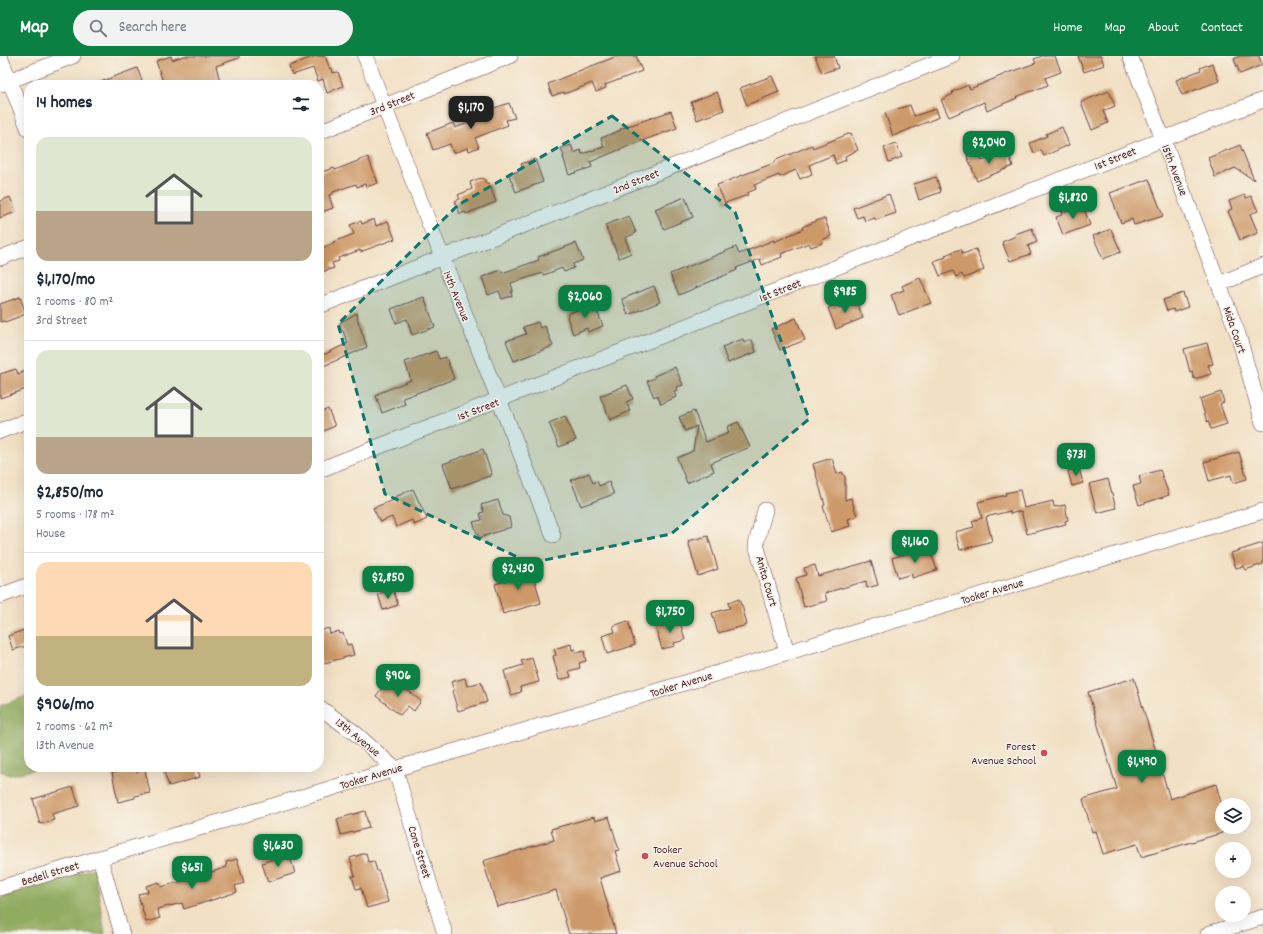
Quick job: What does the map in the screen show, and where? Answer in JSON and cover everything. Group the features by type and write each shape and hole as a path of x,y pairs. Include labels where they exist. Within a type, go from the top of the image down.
{"street":[{"path":"5,83 73,56"},
{"name":"14th Avenue","path":"365,56 442,257 553,535"},
{"name":"3rd Street","path":"324,130 510,56"},
{"name":"2nd Street","path":"324,304 952,56"},
{"name":"15th Avenue","path":"1130,56 1219,284"},
{"path":"0,57 5,83 24,120"},
{"name":"1st Street","path":"324,468 499,401 1263,100"},
{"path":"0,258 24,249"},
{"path":"1219,284 1263,266"},
{"name":"Mida Court","path":"1219,284 1238,334 1263,423"},
{"path":"0,431 24,422"},
{"name":"Anita Court","path":"765,510 756,544 787,652"},
{"name":"Tooker Avenue","path":"100,858 1263,511"},
{"path":"0,596 24,587"},
{"name":"13th Avenue","path":"324,711 355,733 395,769"},
{"name":"Cone Street","path":"395,769 445,934"},
{"path":"100,858 122,934"},
{"name":"Bedell Street","path":"0,888 100,858"},
{"path":"1208,934 1263,917"}],"highlighted area":[{"path":"612,116 735,212 809,419 671,534 530,563 385,494 338,324 458,205"}],"green space":[{"path":"24,697 24,772 10,775 0,771 0,706"},
{"path":"94,868 105,934 0,934 0,898"}],"building":[{"path":"171,56 172,60 184,56 239,56 239,58 216,66 220,80 162,80 156,61"},
{"path":"315,56 325,56 330,69 332,68 333,73 338,72 343,86 327,93 324,80 318,80 313,68 292,75 289,66"},
{"path":"618,56 636,56 642,71 605,85 606,88 596,92 592,83 564,94 564,92 552,96 548,84"},
{"path":"815,56 834,56 838,68 822,73"},
{"path":"1042,56 1055,56 1061,72 1045,78 1048,85 1016,97 1017,98 987,111 984,102 949,117 941,100 953,94 952,92 968,85 970,89 1036,63 1034,59"},
{"path":"1078,56 1101,56 1104,65 1084,72"},
{"path":"1240,56 1259,56 1262,65 1240,74 1234,59"},
{"path":"1212,63 1219,81 1182,95 1176,80 1201,70 1200,68"},
{"path":"137,68 142,80 106,80"},
{"path":"772,76 779,92 747,105 740,88"},
{"path":"1109,91 1115,106 1103,111 1108,123 1092,130 1081,102"},
{"path":"717,92 724,110 697,120 691,102"},
{"path":"509,103 515,118 506,120 508,125 475,138 479,147 469,151 468,148 453,153 450,144 433,150 427,133 453,123 455,128 485,117 483,112"},
{"path":"910,105 914,116 936,109 939,117 893,136 885,113"},
{"path":"671,111 677,128 590,162 592,167 569,175 561,148 571,145 574,153 581,150 582,154 604,147 601,138 621,130 620,129"},
{"path":"1062,127 1069,145 1044,156 1041,150 1034,153 1030,143 1047,136 1046,134"},
{"path":"851,133 858,150 845,156 846,160 836,164 833,155 809,165 812,174 800,179 796,170 780,177 779,175 754,185 756,189 747,193 748,195 725,203 717,185 774,163 774,161 812,145 813,148"},
{"path":"896,143 902,157 889,162 884,148"},
{"path":"1240,145 1254,180 1235,168 1215,177 1208,158"},
{"path":"1007,151 1013,166 977,181 967,156 978,152 982,161"},
{"path":"368,157 378,183 366,187 365,184 357,187 356,184 333,192 333,194 329,195 333,208 324,211 324,171 334,168 335,170"},
{"path":"535,159 543,182 516,192 509,175 523,169 521,164"},
{"path":"936,177 941,192 919,200 914,184"},
{"path":"484,178 486,184 489,183 496,202 466,214 465,212 460,214 455,201 460,199 458,195 472,189 470,182"},
{"path":"1149,179 1163,216 1134,225 1132,219 1121,223 1110,193"},
{"path":"889,194 896,213 876,220 875,218 865,221 863,216 857,218 853,208"},
{"path":"1245,195 1246,198 1251,196 1258,211 1250,214 1258,233 1240,240 1228,211 1232,209 1229,201"},
{"path":"10,197 16,212 0,218 0,201"},
{"path":"685,197 693,217 664,229 655,209"},
{"path":"1083,206 1090,225 1063,235 1056,217 1062,215 1061,213"},
{"path":"629,216 636,233 625,238 631,253 619,258 605,225"},
{"path":"374,219 376,226 388,221 395,239 360,252 360,250 338,258 339,261 332,263 334,268 324,271 324,247 354,234 350,225 361,221 362,224"},
{"path":"821,219 825,219 831,236 822,240 822,243 811,247 809,243 781,254 782,257 762,265 760,259 736,268 737,270 679,295 670,274 736,247 739,254 774,240 774,242"},
{"path":"1032,228 1037,242 1028,246 1031,254 1010,261 1002,242 1016,236 1015,234"},
{"path":"1111,229 1121,252 1103,259 1093,236"},
{"path":"576,243 583,260 573,264 574,268 564,272 562,268 544,275 543,273 511,283 513,291 511,292 512,296 502,299 499,291 488,295 482,277 501,270 502,273 539,260 538,257"},
{"path":"961,249 963,254 976,249 984,270 964,278 962,274 956,277 953,271 940,276 934,261 946,257 945,255"},
{"path":"920,278 931,303 899,315 891,295 904,290 902,286"},
{"path":"654,286 660,302 628,315 622,299"},
{"path":"1183,293 1188,307 1174,312 1173,309 1167,311 1163,300"},
{"path":"20,297 24,308 24,315 5,322 0,322 0,304"},
{"path":"424,297 435,327 412,335 407,319 396,323 391,309"},
{"path":"856,301 863,318 836,329 828,308 837,304 839,308"},
{"path":"594,303 603,326 588,332 587,328 573,334 567,317 568,314"},
{"path":"357,313 358,321 367,347 324,366 324,355 348,343 341,329 341,322"},
{"path":"796,318 805,340 780,350 771,329"},
{"path":"538,322 540,328 545,326 553,346 514,361 506,341 526,334 523,327"},
{"path":"743,339 744,343 752,340 756,352 728,363 722,347"},
{"path":"1207,343 1213,364 1208,365 1211,374 1194,379 1192,371 1190,372 1184,349"},
{"path":"436,351 439,359 446,357 454,379 403,398 405,404 382,413 376,396 378,395 377,394 411,380 405,362"},
{"path":"675,367 683,385 677,387 678,390 674,391 676,397 661,404 657,395 654,397 647,381 655,378 654,376"},
{"path":"16,369 18,374 24,372 24,390 0,398 0,374"},
{"path":"627,385 633,399 626,402 630,411 610,420 600,396"},
{"path":"1221,392 1224,402 1220,404 1227,424 1211,429 1208,421 1207,422 1200,399"},
{"path":"328,409 335,426 324,431 324,411"},
{"path":"694,411 706,442 729,433 727,427 738,422 750,447 711,463 714,471 687,483 677,458 693,451 697,426 685,431 679,417"},
{"path":"565,416 576,440 559,447 549,423"},
{"path":"483,449 492,475 452,489 443,464"},
{"path":"1239,452 1247,479 1233,483 1231,475 1209,481 1204,462"},
{"path":"832,458 837,474 842,472 845,477 845,500 851,498 857,516 848,519 850,526 831,532 813,464"},
{"path":"1079,468 1083,483 1072,486 1068,471"},
{"path":"1160,470 1169,495 1139,505 1133,486 1141,484 1139,476"},
{"path":"589,473 593,483 597,481 599,486 609,482 614,494 581,506 571,480"},
{"path":"1108,479 1116,508 1097,513 1089,484"},
{"path":"413,489 427,519 414,525 412,520 396,527 392,517 380,522 373,508 396,499 395,497"},
{"path":"1020,490 1024,508 1053,501 1054,507 1065,505 1068,520 1065,521 1066,524 1027,534 1021,511 1010,514 1010,511 986,517 992,541 960,550 955,532 974,527 972,521 982,518 978,502 1006,495 1005,493"},
{"path":"498,500 503,515 509,517 511,527 479,538 473,522 482,520 480,513 484,512 481,505"},
{"path":"708,536 718,569 698,576 688,541"},
{"path":"1263,543 1263,564 1245,570 1243,566 1236,568 1231,553"},
{"path":"929,547 937,570 912,578 912,574 898,578 892,558"},
{"path":"871,561 878,585 867,588 866,581 825,593 827,601 804,607 796,578 806,575 804,568 815,565 818,576"},
{"path":"531,566 541,603 503,614 495,584 515,578 513,571"},
{"path":"393,589 398,605 383,610 378,594"},
{"path":"739,599 747,625 718,633 712,613 730,608 728,603"},
{"path":"628,621 635,645 607,654 602,636 615,632 613,626"},
{"path":"666,622 667,625 680,622 685,640 674,643 675,646 662,649 655,625"},
{"path":"329,628 330,634 339,631 340,634 343,633 347,645 351,644 354,655 324,663 324,630"},
{"path":"24,630 24,647 13,650 8,636"},
{"path":"571,644 572,650 575,649 576,653 584,651 586,661 579,663 580,668 569,671 571,677 559,680 553,656 556,655 554,649"},
{"path":"532,658 539,682 520,687 521,692 511,695 504,671 523,665 521,661"},
{"path":"465,678 467,686 481,682 487,702 458,711 451,682"},
{"path":"1134,678 1170,799 1216,784 1220,798 1215,798 1215,834 1219,834 1141,857 1137,844 1103,854 1096,831 1092,832 1083,799 1117,789 1088,692"},
{"path":"397,682 421,701 414,711 408,706 400,715 376,696 386,683 392,688"},
{"path":"145,772 150,793 118,802 112,773"},
{"path":"164,772 198,772 200,777 169,786"},
{"path":"73,787 79,806 52,814 54,820 40,824 33,799"},
{"path":"365,811 369,828 341,835 337,819"},
{"path":"594,817 595,821 609,817 619,850 615,851 621,871 600,878 616,934 569,934 556,890 497,907 483,861 554,840 551,829"},
{"path":"366,853 368,862 374,861 377,871 379,872 388,902 367,908 361,888 356,889 352,876 355,876 350,858"},
{"path":"289,854 295,873 268,882 262,863"},
{"path":"237,859 244,883 235,886 237,892 184,909 182,903 157,909 160,918 146,922 138,894 148,892 146,886 159,882 161,887 186,880 185,874 198,870 200,876 227,867 226,862"}],"place":[{"name":"Forest Avenue School","path":"1044,753"},
{"name":"Tooker Avenue School","path":"645,856"}]}
